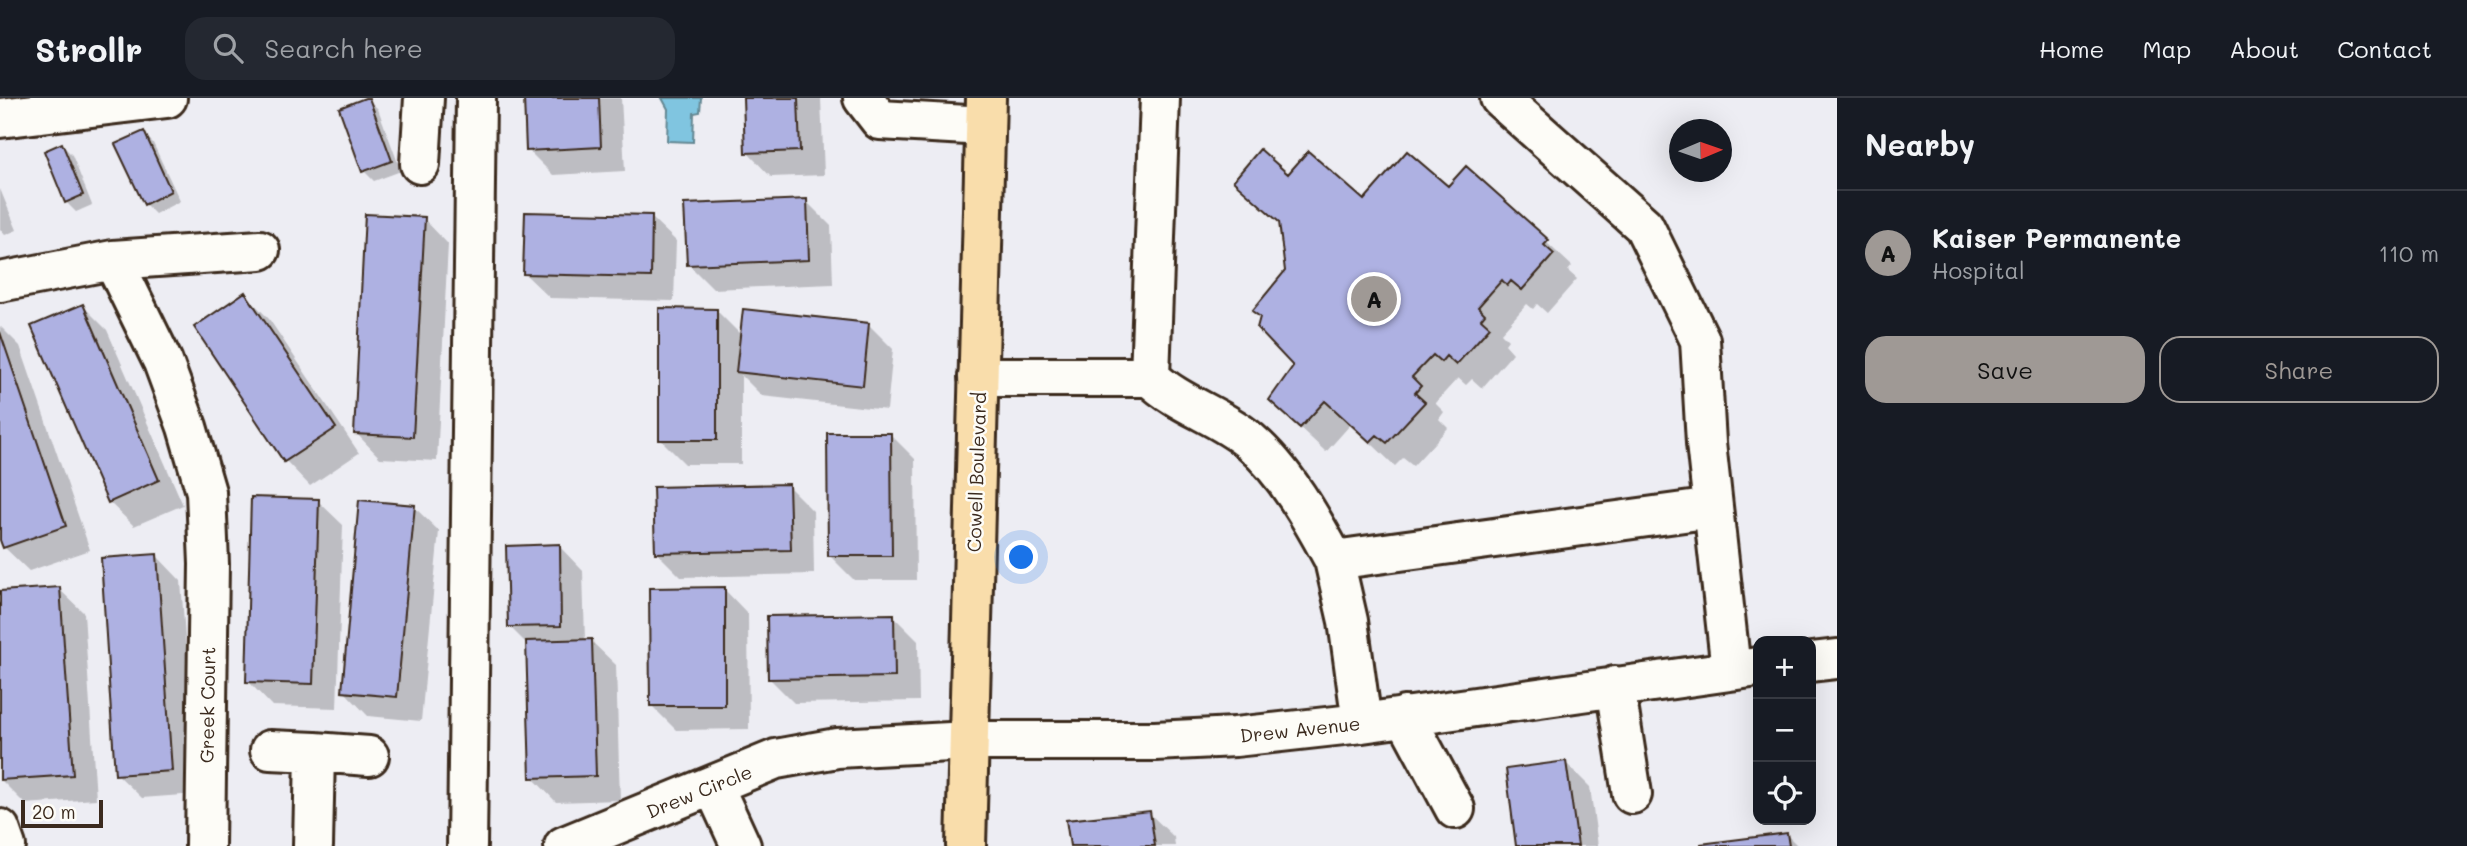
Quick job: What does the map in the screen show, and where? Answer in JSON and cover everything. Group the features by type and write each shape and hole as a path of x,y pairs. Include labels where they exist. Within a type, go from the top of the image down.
{"main road":[{"name":"Cowell Boulevard","path":"966,846 986,112"}],"street":[{"path":"0,118 167,98"},
{"path":"420,164 424,98"},
{"path":"467,846 476,98"},
{"path":"863,98 880,120 986,112"},
{"path":"1150,377 1160,98"},
{"path":"1500,98 1644,226 1700,340 1713,508 1745,669"},
{"path":"0,282 113,260 260,250"},
{"name":"Greek Court","path":"113,260 163,362 187,427 206,492 209,564 205,846"},
{"path":"978,377 1150,377 1168,394 1249,440 1274,466 1334,560 1348,621 1362,723"},
{"path":"1334,560 1713,508"},
{"path":"1816,661 1837,659"},
{"name":"Drew Avenue","path":"837,748 968,741 1155,741 1235,737 1362,723 1745,669"},
{"path":"1615,686 1632,794"},
{"path":"1405,716 1455,809"},
{"name":"Drew Circle","path":"564,846 776,759 837,748"},
{"path":"270,750 369,756"},
{"path":"313,846 315,752"},
{"path":"713,785 741,846"},
{"path":"0,829 6,846"}],"water":[{"path":"662,98 701,98 700,112 694,113 693,142 667,141 668,109"}],"building":[{"path":"369,98 392,161 362,172 339,108"},
{"path":"524,98 599,98 601,147 526,151"},
{"path":"743,98 798,98 800,151 745,153"},
{"path":"144,131 171,191 144,205 115,144"},
{"path":"62,143 83,195 65,203 44,151"},
{"path":"1260,149 1288,174 1308,151 1364,200 1407,151 1448,186 1466,166 1549,240 1544,245 1554,254 1522,290 1511,281 1507,286 1502,280 1478,307 1485,314 1481,319 1490,327 1456,365 1446,356 1441,362 1433,355 1412,377 1421,386 1415,393 1425,402 1387,443 1377,435 1370,442 1325,401 1300,428 1269,400 1293,366 1257,328 1260,317 1252,311 1285,271 1279,222 1233,181"},
{"path":"807,199 809,260 687,265 684,204"},
{"path":"525,212 652,215 651,277 523,274"},
{"path":"365,214 425,217 413,437 354,434"},
{"path":"245,292 336,428 284,462 194,327"},
{"path":"83,304 159,480 108,503 31,326"},
{"path":"659,308 717,309 717,440 659,440"},
{"path":"743,309 869,323 863,386 736,372"},
{"path":"0,332 66,526 3,548 0,540"},
{"path":"827,433 891,433 892,556 828,556"},
{"path":"789,484 791,550 655,553 653,487"},
{"path":"251,497 319,499 313,684 246,682"},
{"path":"359,500 415,505 397,697 342,692"},
{"path":"560,544 561,626 508,627 506,546"},
{"path":"157,554 172,771 115,775 101,558"},
{"path":"60,587 73,775 0,780 0,591"},
{"path":"725,587 725,706 650,706 649,588"},
{"path":"894,614 895,677 768,679 767,616"},
{"path":"592,639 596,776 530,778 526,641"},
{"path":"1566,761 1578,846 1516,846 1506,769"},
{"path":"1150,811 1155,846 1070,846 1066,820"},
{"path":"1787,833 1789,846 1701,846 1701,844"}],"place":[{"name":"Kaiser Permanente","path":"1374,299"}]}
